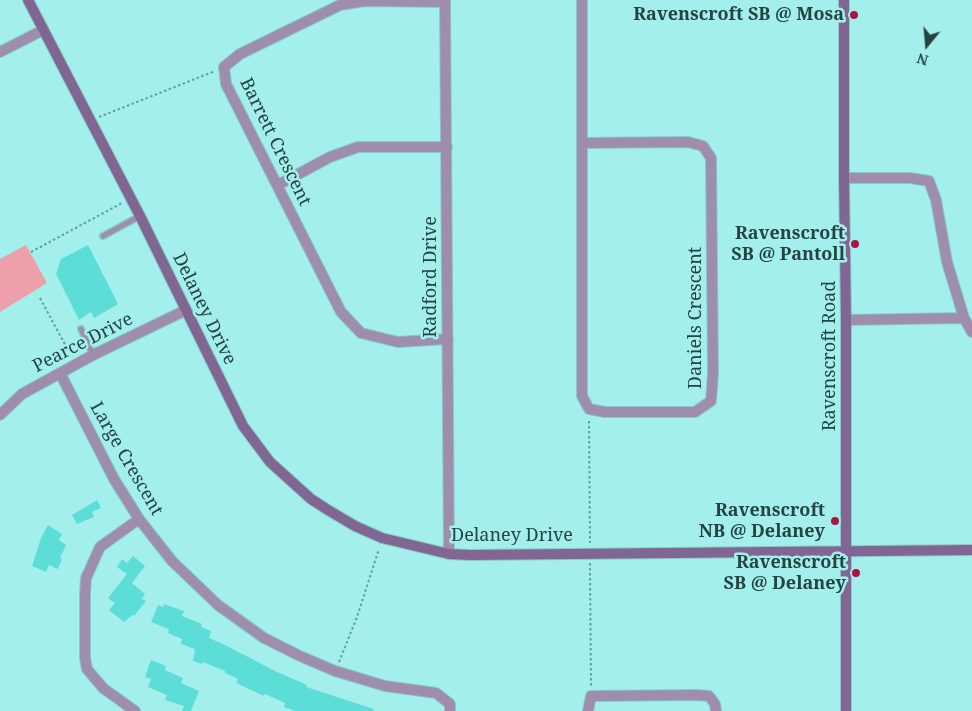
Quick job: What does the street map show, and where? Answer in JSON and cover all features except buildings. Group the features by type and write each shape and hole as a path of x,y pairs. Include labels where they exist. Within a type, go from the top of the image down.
{"street":[{"name":"Delaney Drive","path":"28,0 131,198 243,426 270,462 311,499 355,526 382,538 449,554 470,555 972,550"},
{"name":"Daniels Crescent","path":"582,0 582,143 582,396 589,409 605,412 695,412 711,401 713,373 712,158 703,146 688,142 582,143"},
{"name":"Ravenscroft Road","path":"844,0 846,711"},
{"name":"Barrett Crescent","path":"445,1 365,1 340,5 240,54 224,66 226,84 342,312 361,333 398,342 448,339"},
{"name":"Radford Drive","path":"445,1 449,554"},
{"path":"0,52 43,30"},
{"path":"278,185 330,157 358,148 447,147"},
{"path":"844,178 910,178 929,181 936,200 947,262 964,318 972,332"},
{"name":"Pearce Drive","path":"0,415 22,394 92,355 186,310"},
{"path":"846,320 964,318"},
{"name":"Large Crescent","path":"60,373 114,479 139,519 172,562 218,605 264,638 300,656 335,671 385,686 436,693 450,704 450,711"},
{"path":"135,711 103,688 87,670 85,658 85,594 86,578 100,547 139,519"},
{"path":"588,711 591,696 688,695 709,696 716,704 716,711"}],"lane":[{"path":"104,236 140,216"},
{"path":"81,329 92,355"}],"path":[{"path":"90,121 224,66"},
{"path":"31,252 131,198"},
{"path":"40,298 69,352"},
{"path":"335,671 357,617 382,538"}],"shaded area":[{"path":"26,245 47,283 0,312 0,259"}],"place":[{"name":"Ravenscroft SB @ Mosa","path":"854,15"},
{"name":"Ravenscroft SB @ Pantoll","path":"855,244"},
{"name":"Ravenscroft NB @ Delaney","path":"835,521"},
{"name":"Ravenscroft SB @ Delaney","path":"856,573"}]}
